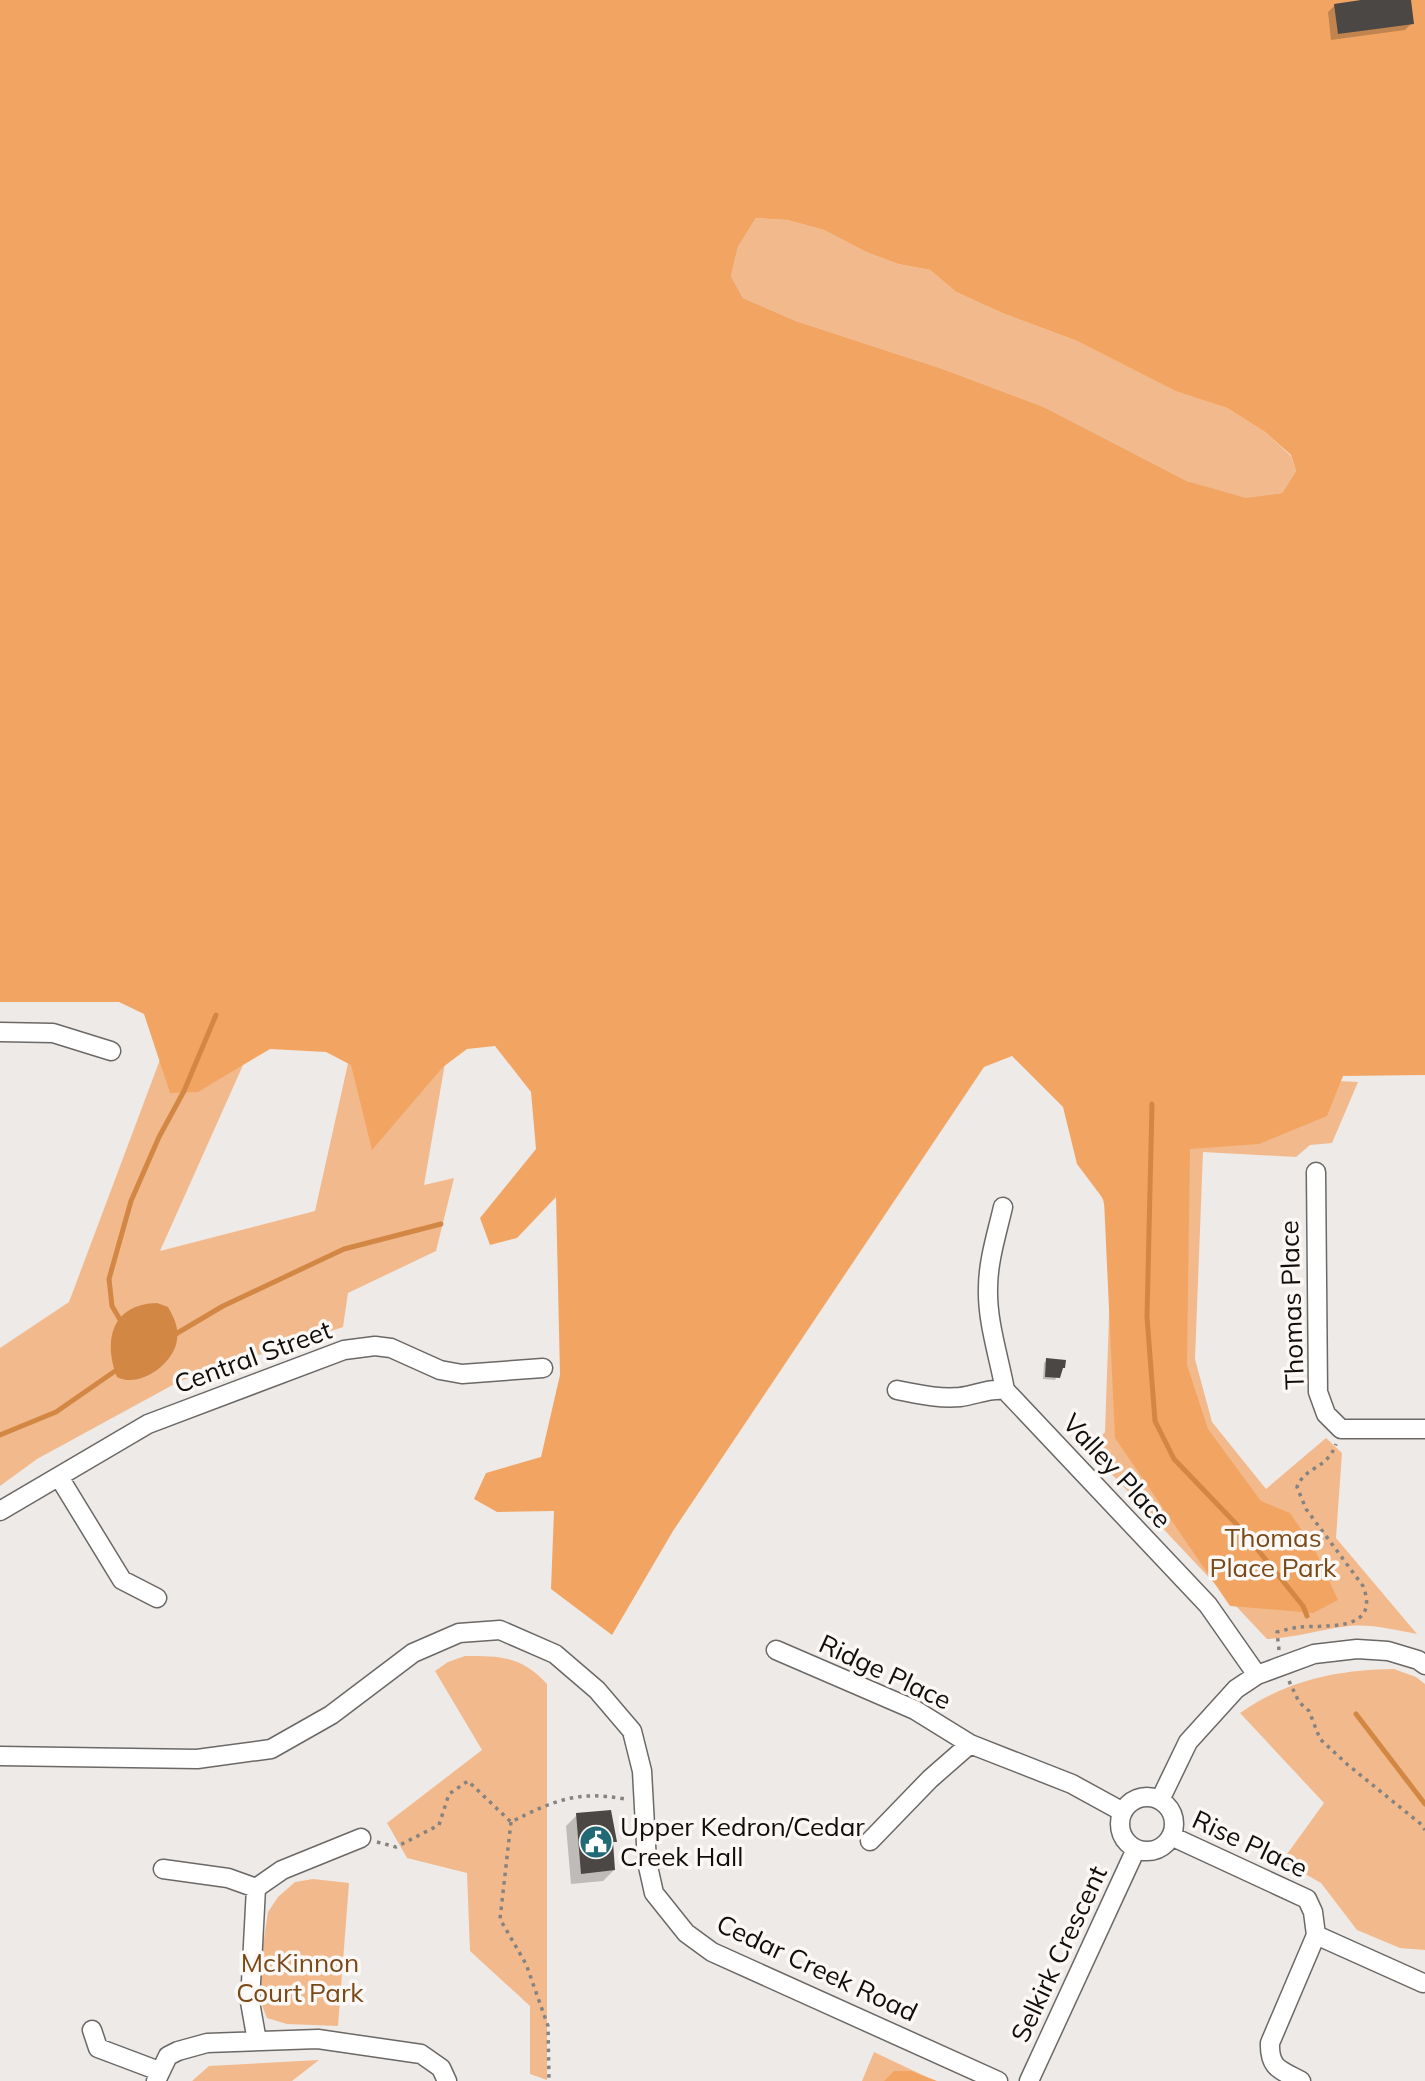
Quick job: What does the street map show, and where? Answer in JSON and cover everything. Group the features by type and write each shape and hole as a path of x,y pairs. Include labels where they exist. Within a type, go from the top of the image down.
{"street":[{"path":"0,1032 53,1033 111,1051"},
{"name":"Thomas Place","path":"1316,1172 1318,1392 1326,1414 1341,1429 1425,1429"},
{"path":"897,1390 934,1398 961,1397 994,1389 1005,1390 988,1288 991,1259 1003,1207"},
{"name":"Central Street","path":"0,1511 148,1424 344,1350 375,1346 391,1348 440,1370 462,1374 543,1368"},
{"name":"Valley Place","path":"1005,1390 1208,1605 1257,1675"},
{"path":"59,1477 122,1580 157,1598"},
{"name":"Cedar Creek Road","path":"0,1756 197,1759 271,1749 331,1715 413,1653 459,1633 500,1630 555,1654 597,1690 632,1731 642,1770 647,1862 654,1893 686,1933 712,1951 999,2081"},
{"path":"1160,1800 1188,1742 1236,1689 1257,1675 1314,1654 1357,1649 1388,1651 1418,1660 1425,1665"},
{"name":"Ridge Place","path":"776,1650 915,1710 970,1744 1072,1784 1123,1812"},
{"path":"870,1841 930,1779 970,1744"},
{"path":"1139,1798 1160,1800 1174,1820 1171,1836 1156,1850 1136,1849 1127,1842 1122,1833 1120,1822 1123,1812 1139,1798"},
{"name":"Rise Place","path":"1171,1836 1307,1899 1316,1935"},
{"path":"256,1888 282,1870 361,1838"},
{"name":"Selkirk Crescent","path":"1029,2081 1136,1849"},
{"path":"163,1869 228,1878 256,1888"},
{"path":"256,1888 250,2002 257,2041"},
{"path":"1301,2081 1275,2067 1269,2056 1270,2043 1316,1935 1423,1983"},
{"path":"92,2030 93,2052 158,2076 168,2056 207,2043 318,2039 421,2054 441,2068 447,2081"}],"path":[{"path":"361,1838 396,1847 414,1839 439,1825 449,1794 468,1781 511,1822"},
{"path":"511,1822 559,1800 579,1795 600,1794 625,1799"},
{"path":"511,1822 500,1919 526,1964 548,2026 549,2081"}],"green space":[{"path":"0,0 1425,0 1425,1075 1343,1076 1327,1116 1259,1144 1190,1149 1187,1365 1208,1429 1261,1501 1290,1513 1315,1550 1338,1600 1313,1613 1230,1606 1115,1438 1104,1200 1077,1164 1063,1107 1012,1056 984,1067 673,1531 612,1635 551,1589 554,1511 497,1512 474,1499 486,1473 541,1457 560,1375 556,1197 517,1238 490,1245 480,1218 536,1149 531,1092 495,1046 467,1049 443,1067 372,1150 351,1065 326,1052 270,1049 198,1092 170,1093 144,1014 119,1002 0,1002","holes":["756,218 787,220 824,230 866,252 898,264 930,270 956,292 1002,313 1077,341 1176,391 1227,408 1265,432 1291,455 1296,471 1282,493 1246,498 1187,481 1044,407 943,369 796,321 743,298 731,276 738,247"]},
{"path":"756,218 787,220 824,230 866,252 898,264 930,270 956,292 1002,313 1077,341 1176,390 1227,408 1265,432 1291,456 1296,471 1282,493 1246,499 1187,481 1044,407 943,369 796,321 743,298 731,276 738,247"},
{"path":"173,1025 260,1027 160,1251 315,1211 355,1032 449,1040 424,1185 454,1178 436,1251 348,1293 343,1327 180,1381 37,1459 0,1486 0,1348 69,1302"},
{"name":"Thomas Place Park","path":"1060,1067 1358,1082 1332,1143 1310,1145 1296,1157 1203,1152 1195,1359 1212,1422 1266,1489 1326,1438 1342,1453 1336,1538 1417,1634 1358,1626 1267,1639 1089,1450 1105,1432 1112,1229"},
{"path":"465,1656 500,1657 519,1663 547,1684 547,2080 530,2074 530,2006 470,1951 467,1873 407,1858 387,1823 482,1750 435,1671 448,1662"},
{"path":"1394,1669 1416,1677 1425,1684 1425,1950 1400,1948 1357,1930 1321,1883 1282,1861 1324,1803 1240,1713 1276,1692 1313,1679 1352,1672"},
{"name":"McKinnon Court Park","path":"313,1879 349,1883 338,2026 287,2024 267,2018 256,1991 268,1912 278,1897 295,1882"},
{"path":"874,2052 935,2081 862,2081"},
{"path":"319,2060 292,2081 192,2081 209,2066"},
{"path":"894,2071 911,2071 937,2081 884,2081"}],"shaded area":[{"path":"157,1303 168,1307 176,1323 177,1340 174,1349 162,1365 145,1377 126,1380 117,1377 111,1350 115,1326 130,1310"}],"building":[{"path":"1361,0 1411,0 1414,24 1338,34 1334,4"},
{"path":"1046,1358 1066,1360 1060,1378 1045,1377"},
{"path":"611,1810 617,1842 613,1842 615,1870 581,1874 576,1813"}],"waterway":[{"path":"122,1323 112,1306 109,1279 131,1201 159,1137 184,1091 216,1015"},
{"path":"1152,1104 1147,1317 1155,1421 1174,1459 1241,1529 1303,1606 1307,1616"},
{"path":"174,1335 223,1306 344,1249 441,1224"},
{"path":"0,1435 56,1412 118,1369"},
{"path":"1356,1714 1425,1804"}],"place":[{"name":"Upper Kedron/Cedar Creek Hall","path":"596,1842"}]}
